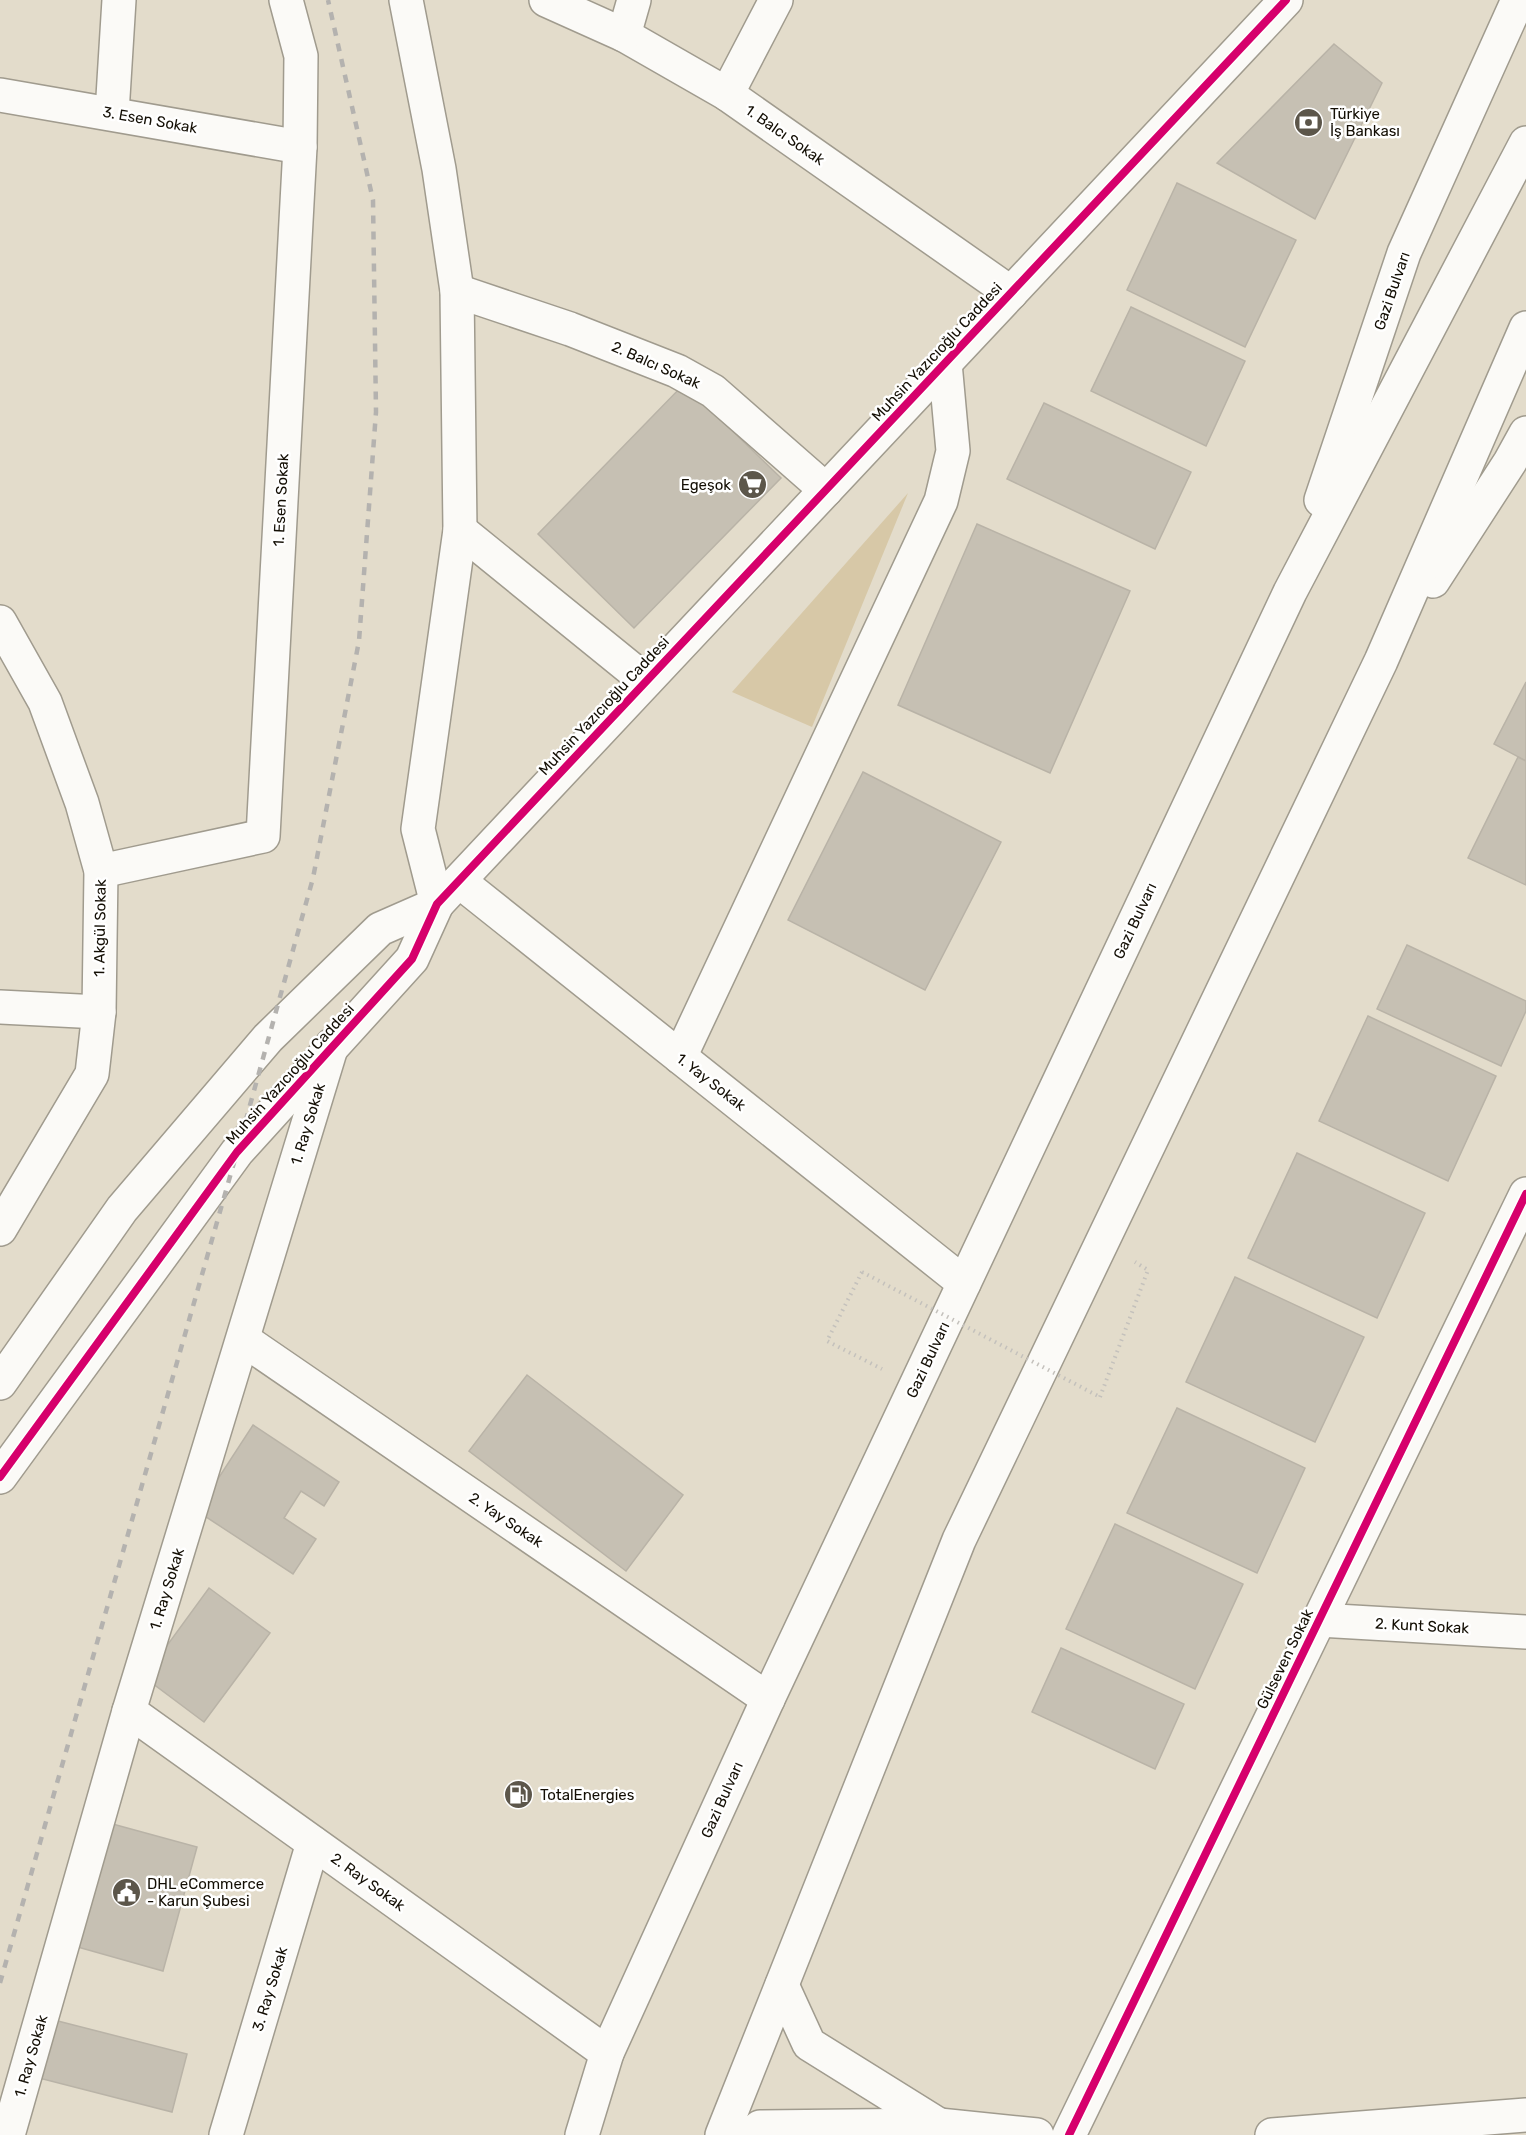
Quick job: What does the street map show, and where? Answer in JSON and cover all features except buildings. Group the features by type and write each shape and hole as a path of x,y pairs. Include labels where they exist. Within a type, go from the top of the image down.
{"main road":[{"path":"112,113 119,0"},
{"name":"1. Esen Sokak","path":"101,871 263,836 300,147 301,56 286,0"},
{"path":"406,0 439,169 457,291 460,530 418,829 448,892"},
{"name":"1. Balcı Sokak","path":"546,0 624,35 727,94 1011,293"},
{"path":"624,35 634,0"},
{"path":"727,94 776,0"},
{"name":"Muhsin Yazıcıoğlu Caddesi","path":"0,1477 237,1152 412,959 448,892 1286,0"},
{"name":"Gazi Bulvarı","path":"1290,592 1404,253 1518,0"},
{"name":"3. Esen Sokak","path":"0,95 300,147"},
{"name":"Gazi Bulvarı","path":"582,2135 607,2053 768,1699 1290,592 1526,143"},
{"name":"2. Balcı Sokak","path":"457,291 570,329 677,371 712,391 826,490"},
{"path":"722,2135 959,1540 1382,661 1526,328"},
{"path":"680,1057 941,501 953,451 945,363"},
{"path":"1382,661 1510,462 1526,433"},
{"path":"460,530 646,681"},
{"name":"1. Akgül Sokak","path":"0,622 45,702 82,803 101,871 99,1012 92,1074 0,1229"},
{"name":"Muhsin Yazıcıoğlu Caddesi","path":"0,1383 122,1209 268,1038 380,929 448,892"},
{"name":"1. Yay Sokak","path":"448,892 680,1057 964,1283"},
{"path":"0,1007 99,1012"},
{"name":"1. Ray Sokak","path":"8,2135 129,1711 332,1046"},
{"name":"Gülseven Sokak","path":"1069,2135 1526,1194"},
{"name":"2. Yay Sokak","path":"244,1340 768,1699"},
{"name":"2. Kunt Sokak","path":"1319,1620 1526,1632"},
{"name":"2. Ray Sokak","path":"129,1711 607,2053"},
{"name":"3. Ray Sokak","path":"226,2135 313,1843"},
{"path":"782,1985 809,2044 939,2125"},
{"path":"1272,2135 1526,2115"},
{"path":"750,2135 760,2127 939,2125 1037,2135"}],"path":[{"path":"915,1386 827,1341 862,1272 1100,1397 1148,1270 1102,1242"}],"shaded area":[{"path":"908,493 812,727 732,692"}],"railway":[{"path":"0,1983 313,878 359,641 376,412 373,200 328,0"}],"cycle path":[{"path":"0,1477 237,1152 412,959 437,904 1286,0"},
{"path":"1069,2135 1526,1194"}],"place":[{"name":"Türkiye İş Bankası","path":"1309,123"},
{"name":"Egeşok","path":"752,485"},
{"name":"TotalEnergies","path":"519,1795"},
{"name":"DHL eCommerce - Karun Şubesi","path":"126,1893"}]}
